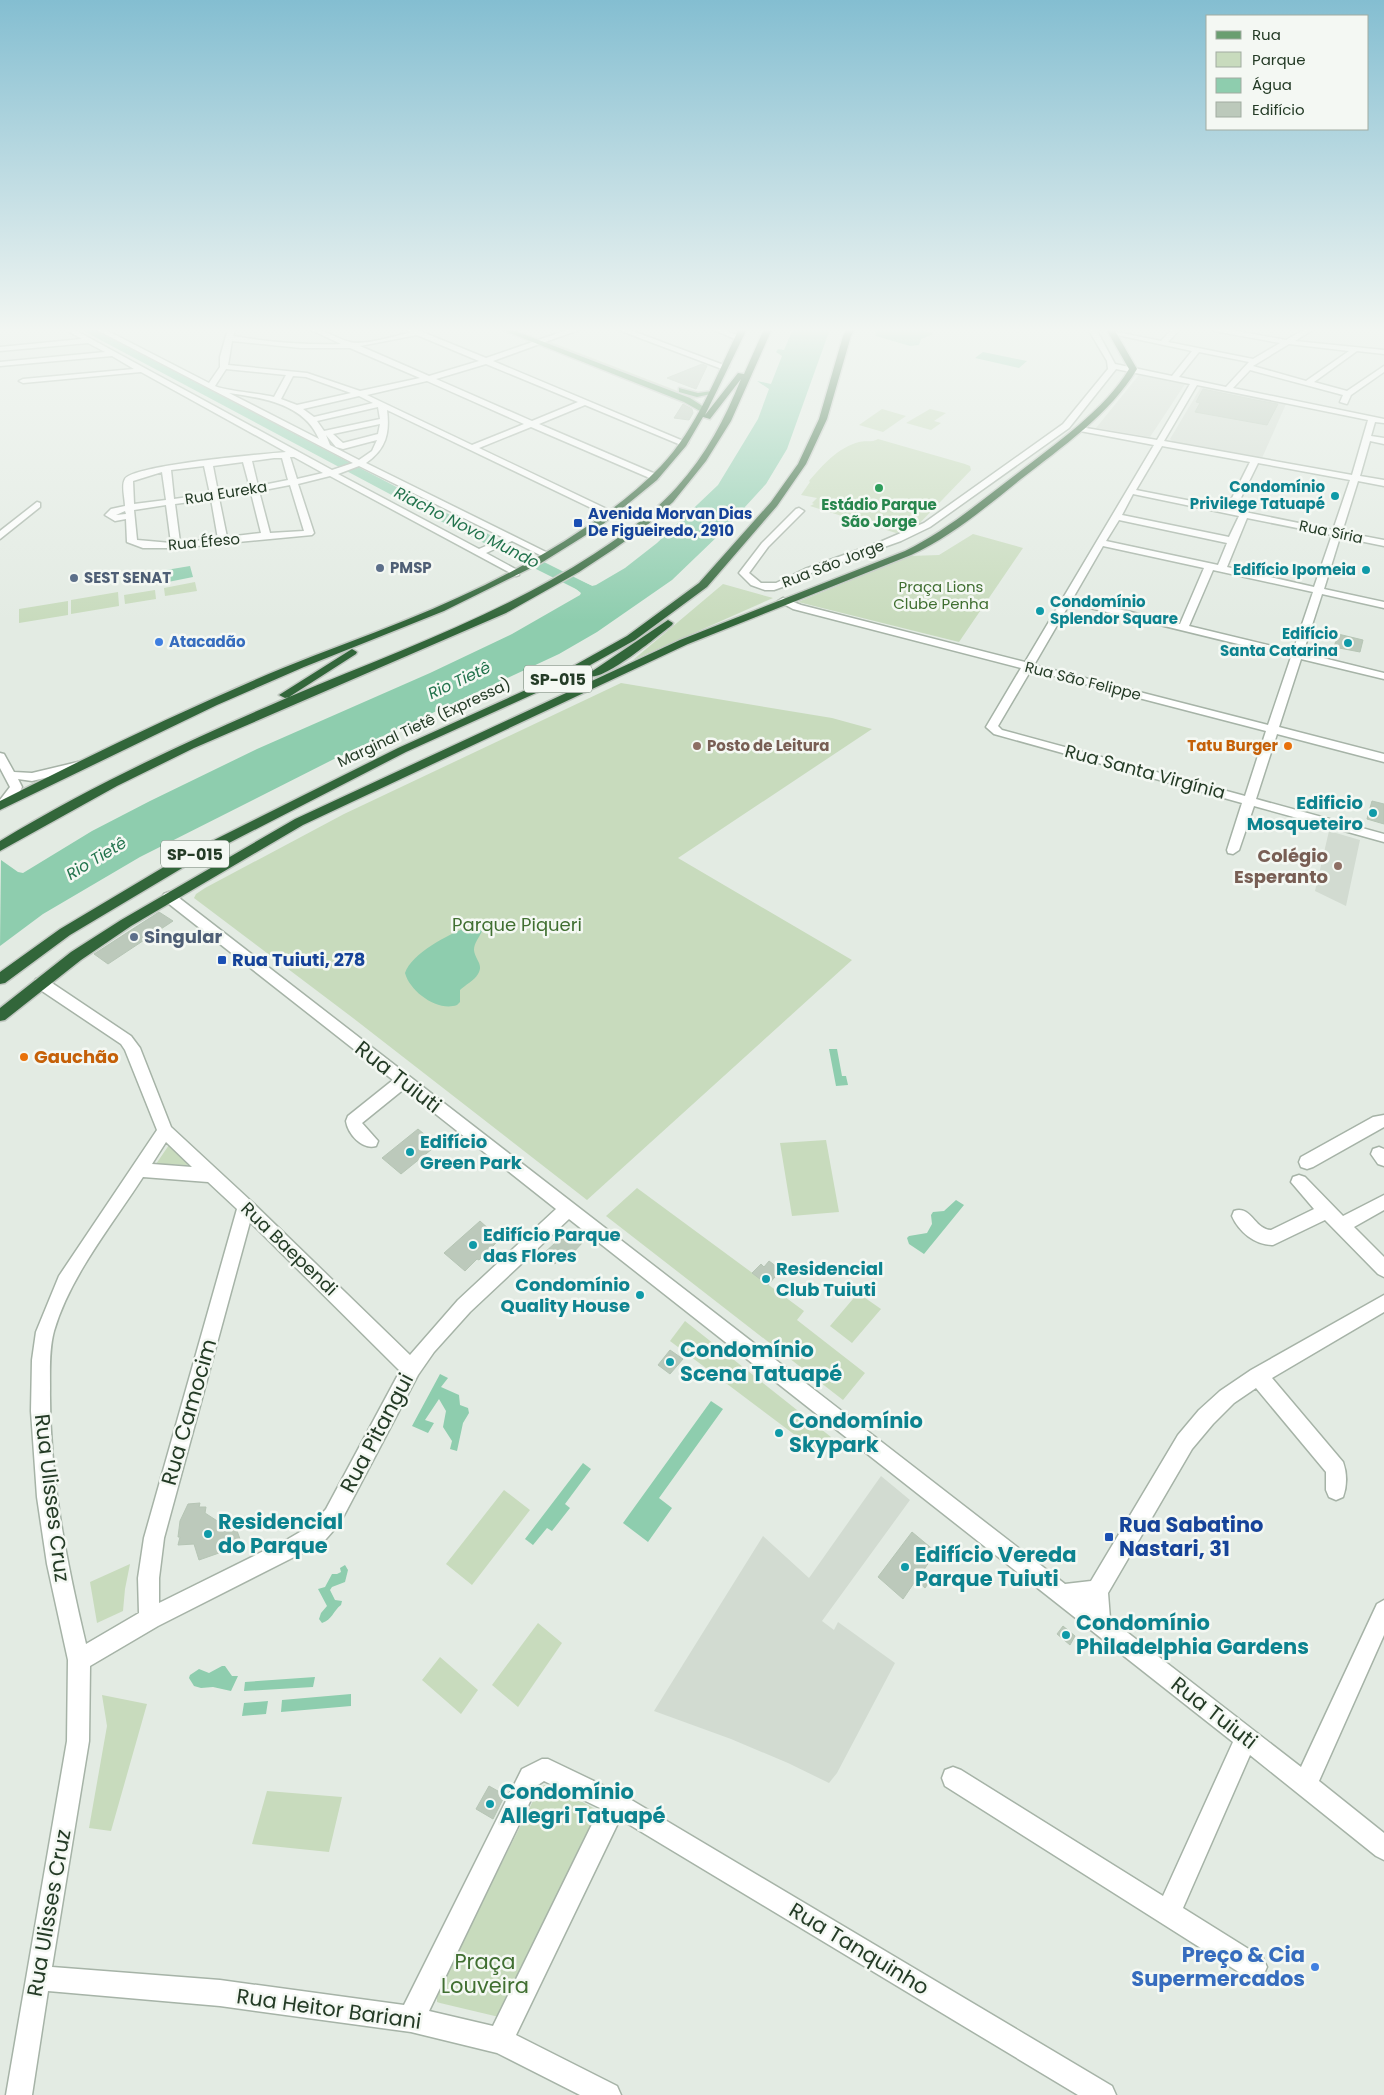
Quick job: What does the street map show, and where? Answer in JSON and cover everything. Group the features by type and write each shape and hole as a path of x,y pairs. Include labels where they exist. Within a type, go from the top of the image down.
{"highway":[{"path":"1,806 212,702 408,623 516,573 545,557 610,514 655,478 684,443 695,427"},
{"path":"692,432 700,427"},
{"path":"0,847 100,789 206,738 480,621 578,570 645,523 686,483 709,452 723,427"},
{"name":"Marginal Tietê (Expressa)","path":"0,979 66,932 189,858 402,750 554,681 631,638 702,585 768,511 802,464 819,427"},
{"path":"0,1016 90,947 169,897 299,822 684,642 783,601 908,553 931,542 958,524 1082,427"},
{"path":"495,730 500,724 574,687 633,650 690,604 702,585"},
{"path":"206,738 225,722 299,687 346,655 404,627 408,623"}],"street":[{"path":"242,427 289,454 331,474 516,573"},
{"path":"288,427 356,464 507,540 545,557"},
{"path":"318,427 339,445 343,446 382,436 384,427"},
{"path":"324,433 353,427"},
{"path":"427,427 610,514"},
{"path":"471,448 522,427"},
{"path":"535,427 655,478"},
{"path":"645,427 684,443"},
{"name":"Rua São Jorge","path":"799,511 765,545 744,573 749,580 760,585 774,587 808,571 870,550 926,525 1065,427"},
{"path":"1027,666 1068,600 1168,427"},
{"path":"1233,850 1355,478 1370,427"},
{"path":"1080,429 1384,483"},
{"path":"324,433 328,447"},
{"name":"Rua Eureka","path":"127,511 171,501 295,483 331,474 356,464 375,453 382,436"},
{"path":"1366,438 1384,441"},
{"path":"127,511 128,480 141,474 208,463 289,454"},
{"path":"289,454 295,483"},
{"path":"247,459 266,536"},
{"path":"1230,511 1254,460"},
{"path":"208,463 216,495 223,540"},
{"path":"166,469 176,545"},
{"name":"Rua Éfeso","path":"127,511 133,542 149,546 299,535 310,532 295,483"},
{"name":"Rua Síria","path":"1130,491 1384,543"},
{"path":"0,536 37,505"},
{"path":"1221,569 1244,514"},
{"path":"1115,516 1233,541"},
{"path":"479,553 507,540"},
{"path":"1100,542 1384,605"},
{"path":"1184,628 1210,566"},
{"path":"1068,600 1384,676"},
{"name":"Rua São Felippe","path":"783,601 797,608 1384,758"},
{"name":"Rua Santa Virgínia","path":"1027,666 992,724 993,729 1384,838"},
{"path":"0,757 16,787 15,791 1,806"},
{"path":"10,775 32,777 80,766"},
{"name":"Rua Tuiuti","path":"169,897 1246,1738 1384,1848"},
{"path":"41,983 126,1040 132,1048 165,1131"},
{"path":"370,1141 355,1128 354,1121 403,1080"},
{"path":"1307,1162 1384,1121"},
{"name":"Rua Ulisses Cruz","path":"20,2095 37,1978 78,1740 79,1660 57,1564 47,1497 40,1411 41,1360 45,1332 65,1282 165,1131"},
{"name":"Rua Baependi","path":"165,1131 246,1207 411,1369"},
{"path":"140,1170 211,1175"},
{"path":"1299,1182 1384,1269"},
{"path":"1341,1226 1384,1202"},
{"name":"Rua Camocim","path":"150,1618 146,1598 148,1569 154,1538 246,1207"},
{"name":"Rua Pitangui","path":"79,1660 150,1618 295,1546 323,1528 333,1516 411,1369 428,1346 464,1306 568,1209"},
{"path":"1240,1216 1263,1239 1273,1238 1326,1211"},
{"path":"1100,1624 1097,1591 1186,1442 1206,1418 1227,1397 1258,1376 1384,1303"},
{"path":"1258,1376 1336,1469 1336,1490"},
{"path":"1062,1595 1097,1591"},
{"path":"1305,1785 1384,1611"},
{"path":"1168,1913 1246,1738"},
{"path":"411,2018 530,1777 542,1770 548,1770 614,1803 500,2041"},
{"path":"953,1778 1254,1967"},
{"name":"Rua Tanquinho","path":"614,1803 1104,2095"},
{"name":"Rua Heitor Bariani","path":"37,1978 220,1993 411,2018 500,2041 608,2095"}],"shaded area":[{"path":"1097,427 1157,427 1150,437 1096,428"},
{"path":"1177,427 1276,427 1262,458 1173,442 1170,439"},
{"name":"Colégio Esperanto","path":"1329,831 1360,840 1346,906 1315,891"},
{"path":"881,1476 910,1500 822,1621 834,1630 838,1622 895,1663 837,1773 829,1783 731,1739 654,1711 763,1536 809,1578"}],"green space":[{"path":"865,427 891,427 883,432"},
{"path":"919,427 936,427 931,430"},
{"name":"Estádio Parque São Jorge","path":"878,439 965,464 970,466 971,470 916,527 908,531 896,533 810,506 814,504 812,503 817,498 801,495 809,481 825,463 844,448 859,442"},
{"name":"Praça Lions Clube Penha","path":"973,534 1023,548 959,642 798,602 910,556 939,555"},
{"path":"195,582 197,591 165,596 164,588"},
{"path":"723,584 773,598 633,660"},
{"path":"155,590 156,599 125,604 124,595"},
{"path":"118,592 119,606 71,614 71,600"},
{"path":"68,601 68,615 19,623 19,609"},
{"name":"Parque Piqueri","path":"621,683 832,718 872,729 678,858 852,960 587,1200 353,1018 194,898 196,894 205,888 344,814"},
{"path":"826,1140 839,1212 792,1216 780,1143"},
{"path":"169,1145 188,1163 187,1165 156,1164"},
{"path":"637,1188 804,1311 797,1320 865,1373 843,1400 606,1216"},
{"path":"858,1293 881,1309 852,1343 830,1326"},
{"path":"685,1321 831,1437 819,1453 670,1341"},
{"path":"504,1490 530,1510 472,1585 446,1564"},
{"path":"130,1564 123,1611 97,1623 90,1582"},
{"path":"538,1623 562,1643 518,1707 492,1685"},
{"path":"440,1657 478,1690 461,1714 422,1680"},
{"path":"102,1695 147,1704 111,1831 89,1828 107,1726"},
{"name":"Praça Louveira","path":"544,1785 554,1786 595,1809 598,1813 499,2017 437,2002 437,1991 536,1795"},
{"path":"267,1791 342,1797 329,1852 252,1844"}],"water":[{"name":"Rio Tietê","path":"753,427 795,427 787,449 766,484 722,532 672,580 597,632 559,654 338,757 140,857 43,914 0,946 1,860 18,872 23,873 92,831 150,801 257,749 430,673 512,634 580,595 581,593 569,583 576,579 592,586 596,585 625,568 657,543 718,485"},
{"path":"190,566 193,577 168,582 166,570"},
{"path":"467,927 476,927 482,931 474,947 480,971 474,979 460,990 460,1002 457,1005 442,1006 426,999 419,993 408,980 405,973 415,958 423,952 441,940"},
{"path":"829,1049 837,1049 842,1076 846,1076 848,1085 836,1086"},
{"path":"956,1200 964,1205 924,1254 909,1244 907,1238 909,1236 927,1233 932,1224 931,1215 933,1212 944,1211"},
{"path":"440,1374 448,1378 441,1387 459,1395 460,1405 468,1408 469,1413 463,1423 457,1451 450,1449 452,1441 443,1427 446,1411 439,1399 425,1420 434,1423 428,1433 412,1426"},
{"path":"711,1401 723,1409 659,1498 672,1508 648,1542 623,1523"},
{"path":"583,1463 591,1469 565,1504 570,1508 552,1531 547,1528 533,1545 525,1539"},
{"path":"345,1565 348,1570 345,1582 332,1587 330,1590 335,1600 342,1601 341,1605 328,1620 322,1623 319,1619 327,1606 318,1589 325,1587 332,1574 341,1572 340,1568"},
{"path":"225,1666 232,1676 238,1676 231,1691 213,1687 201,1688 194,1686 189,1678 190,1675 199,1669 209,1673"},
{"path":"315,1677 313,1687 244,1691 245,1682"},
{"path":"351,1694 351,1706 281,1712 282,1700"},
{"path":"268,1701 266,1714 242,1716 244,1703"}],"building":[{"name":"Edifício Santa Catarina","path":"1338,634 1363,640 1360,652 1334,647"},
{"name":"Edificio Mosqueteiro","path":"1372,801 1384,804 1384,824 1367,819"},
{"name":"Singular","path":"159,912 173,921 108,964 94,954"},
{"name":"Edifício Green Park","path":"418,1129 437,1145 401,1174 382,1158"},
{"name":"Edifício Parque das Flores","path":"480,1221 500,1239 465,1271 444,1253"},
{"path":"573,1232 584,1241 570,1256 568,1255 555,1264 543,1254 566,1233"},
{"name":"Residencial Club Tuiuti","path":"769,1261 781,1270 768,1285 752,1273 761,1264 764,1267"},
{"name":"Condomínio Scena Tatuapé","path":"670,1350 683,1359 670,1374 658,1365"},
{"name":"Residencial do Parque","path":"200,1503 199,1507 206,1507 205,1513 225,1526 230,1524 232,1530 236,1528 240,1539 219,1553 199,1560 194,1544 178,1545 180,1537 178,1537 180,1521 188,1504"},
{"name":"Edifício Vereda Parque Tuiuti","path":"912,1532 936,1552 923,1571 932,1578 925,1588 916,1580 903,1599 878,1577"},
{"name":"Condomínio Philadelphia Gardens","path":"1063,1626 1075,1636 1070,1645 1057,1634"},
{"name":"Condomínio Allegri Tatuapé","path":"489,1786 505,1795 493,1819 476,1809"}],"waterway":[{"name":"Riacho Novo Mundo","path":"271,427 453,522 599,595"}],"place":[{"name":"Estádio Parque São Jorge","path":"879,488"},
{"name":"Condomínio Privilege Tatuapé","path":"1335,496"},
{"name":"Avenida Morvan Dias De Figueiredo, 2910","path":"578,523"},
{"name":"PMSP","path":"380,568"},
{"name":"Edifício Ipomeia","path":"1366,570"},
{"name":"SEST SENAT","path":"74,578"},
{"name":"Condomínio Splendor Square","path":"1040,611"},
{"name":"Atacadão","path":"159,642"},
{"name":"Edifício Santa Catarina","path":"1348,643"},
{"name":"Posto de Leitura","path":"697,746"},
{"name":"Tatu Burger","path":"1288,746"},
{"name":"Edificio Mosqueteiro","path":"1373,813"},
{"name":"Colégio Esperanto","path":"1338,866"},
{"name":"Singular","path":"134,937"},
{"name":"Rua Tuiuti, 278","path":"222,960"},
{"name":"Gauchão","path":"24,1057"},
{"name":"Edifício Green Park","path":"410,1152"},
{"name":"Edifício Parque das Flores","path":"473,1245"},
{"name":"Residencial Club Tuiuti","path":"766,1279"},
{"name":"Condomínio Quality House","path":"640,1295"},
{"name":"Condomínio Scena Tatuapé","path":"670,1362"},
{"name":"Condomínio Skypark","path":"779,1433"},
{"name":"Residencial do Parque","path":"208,1534"},
{"name":"Rua Sabatino Nastari, 31","path":"1109,1537"},
{"name":"Edifício Vereda Parque Tuiuti","path":"905,1567"},
{"name":"Condomínio Philadelphia Gardens","path":"1066,1635"},
{"name":"Condomínio Allegri Tatuapé","path":"490,1804"},
{"name":"Preço & Cia Supermercados","path":"1315,1967"}]}
